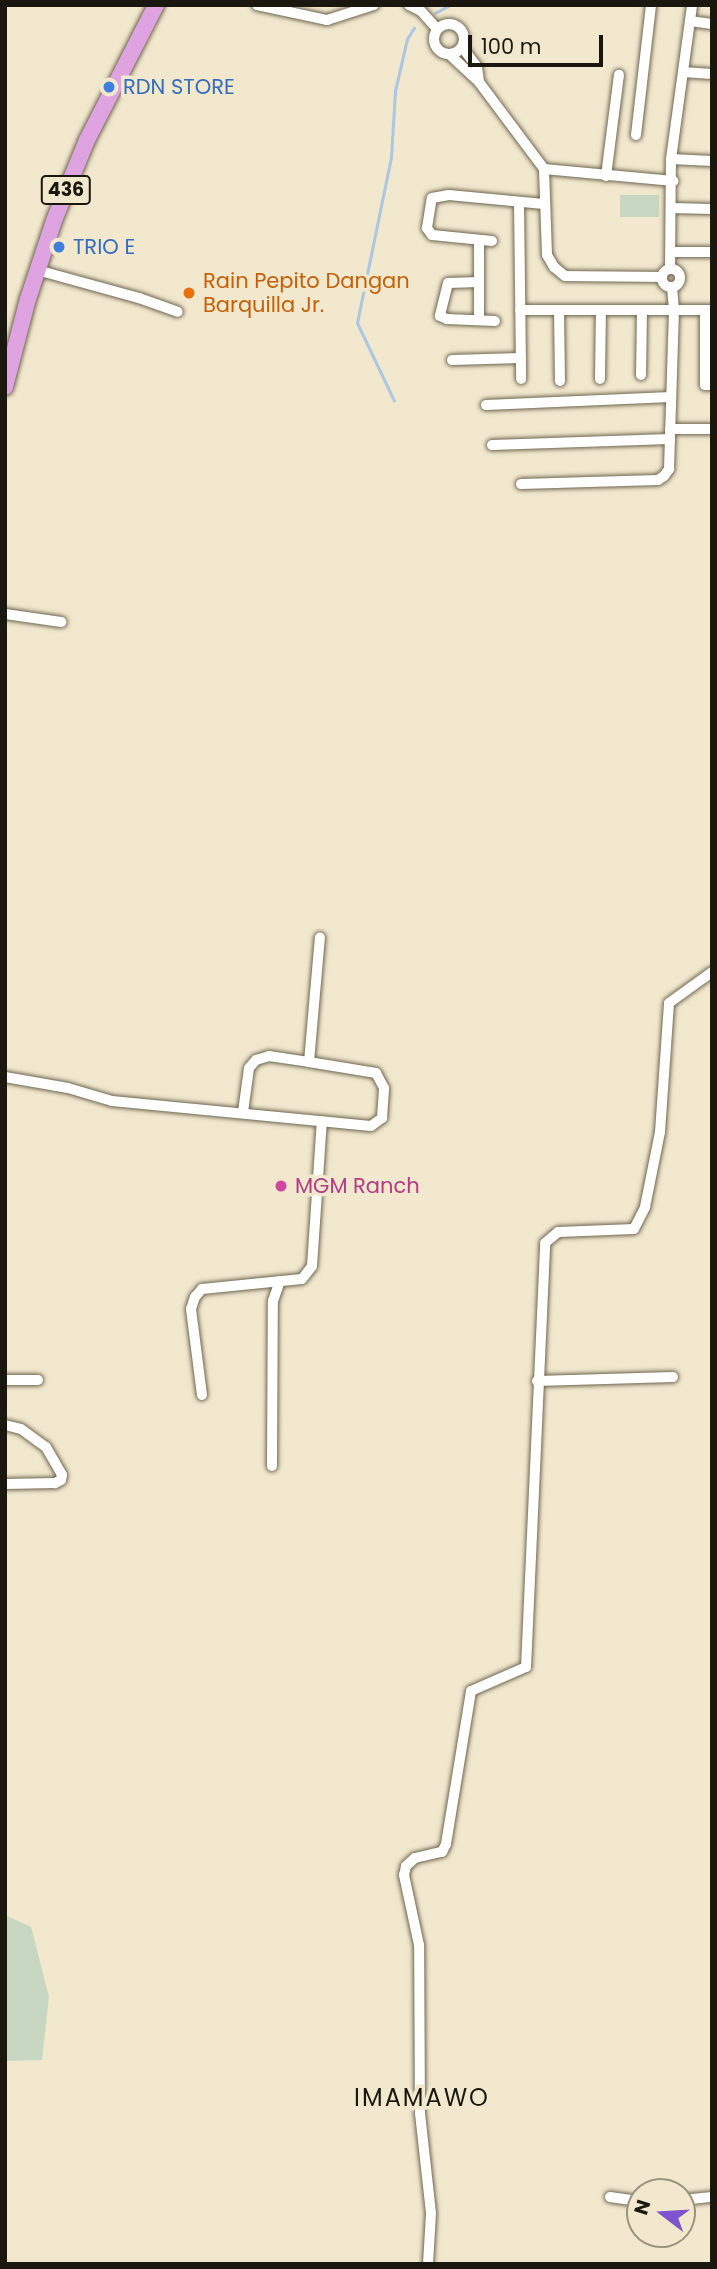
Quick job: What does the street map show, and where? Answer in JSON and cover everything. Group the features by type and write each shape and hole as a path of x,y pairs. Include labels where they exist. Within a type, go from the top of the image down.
{"main road":[{"name":"436","path":"5,387 37,270 87,140 156,5"}],"street":[{"path":"257,5 327,20 374,5"},
{"path":"409,5 421,10 437,29"},
{"path":"636,135 651,5"},
{"path":"479,82 477,67 462,47 463,32 456,25 446,24 437,29 433,38 436,48 449,54 479,82 544,169 547,255 554,267 565,276 662,277 670,268 673,252 671,159 692,5"},
{"path":"690,21 712,24"},
{"path":"449,54 462,47"},
{"path":"683,72 712,74"},
{"path":"606,176 619,75"},
{"path":"671,159 712,161"},
{"path":"544,169 673,181"},
{"path":"492,241 440,237 428,232 432,198 449,195 544,204"},
{"path":"519,203 521,379"},
{"path":"671,208 712,209"},
{"path":"479,240 479,320"},
{"path":"673,252 712,252"},
{"path":"662,277 666,286 677,285 681,277 678,271 670,268"},
{"path":"37,270 139,298 178,312"},
{"path":"479,282 448,283 439,310 440,316 447,319 495,321"},
{"path":"521,484 658,480 668,469 674,310 672,287"},
{"path":"520,310 708,310 705,385 712,385"},
{"path":"559,310 559,381"},
{"path":"600,379 601,310"},
{"path":"640,375 642,310"},
{"path":"452,360 520,358"},
{"path":"486,405 671,397"},
{"path":"492,444 670,434 712,429"},
{"path":"5,614 61,622"},
{"path":"309,1062 320,937"},
{"path":"428,2264 431,2213 420,2113 419,1945 404,1875 406,1866 415,1858 442,1852 446,1844 471,1691 526,1667 545,1243 558,1232 634,1229 645,1207 657,1154 669,1003 712,972"},
{"path":"5,1077 68,1088 112,1101 370,1126 382,1118 384,1088 376,1073 269,1056 256,1060 249,1068 243,1112"},
{"path":"202,1395 191,1309 195,1297 202,1289 302,1279 312,1266 322,1121"},
{"path":"272,1466 273,1301 280,1281"},
{"path":"537,1381 673,1377"},
{"path":"5,1380 38,1380"},
{"path":"5,1425 21,1429 46,1447 62,1475 61,1480 55,1483 5,1484"},
{"path":"610,2196 626,2199"}],"green space":[{"path":"620,195 659,195 659,217 620,217"},
{"path":"5,1915 31,1927 49,1997 42,2060 5,2061"}],"waterway":[{"path":"435,13 450,5"},
{"path":"394,401 357,323 391,157 395,91 407,39 414,28"}],"place":[{"name":"RDN STORE","path":"109,87"},
{"name":"TRIO E","path":"59,247"},
{"name":"Rain Pepito Dangan Barquilla Jr.","path":"189,293"},
{"name":"MGM Ranch","path":"281,1186"}],"district":[{"name":"IMAMAWO","path":"422,2098"}]}
